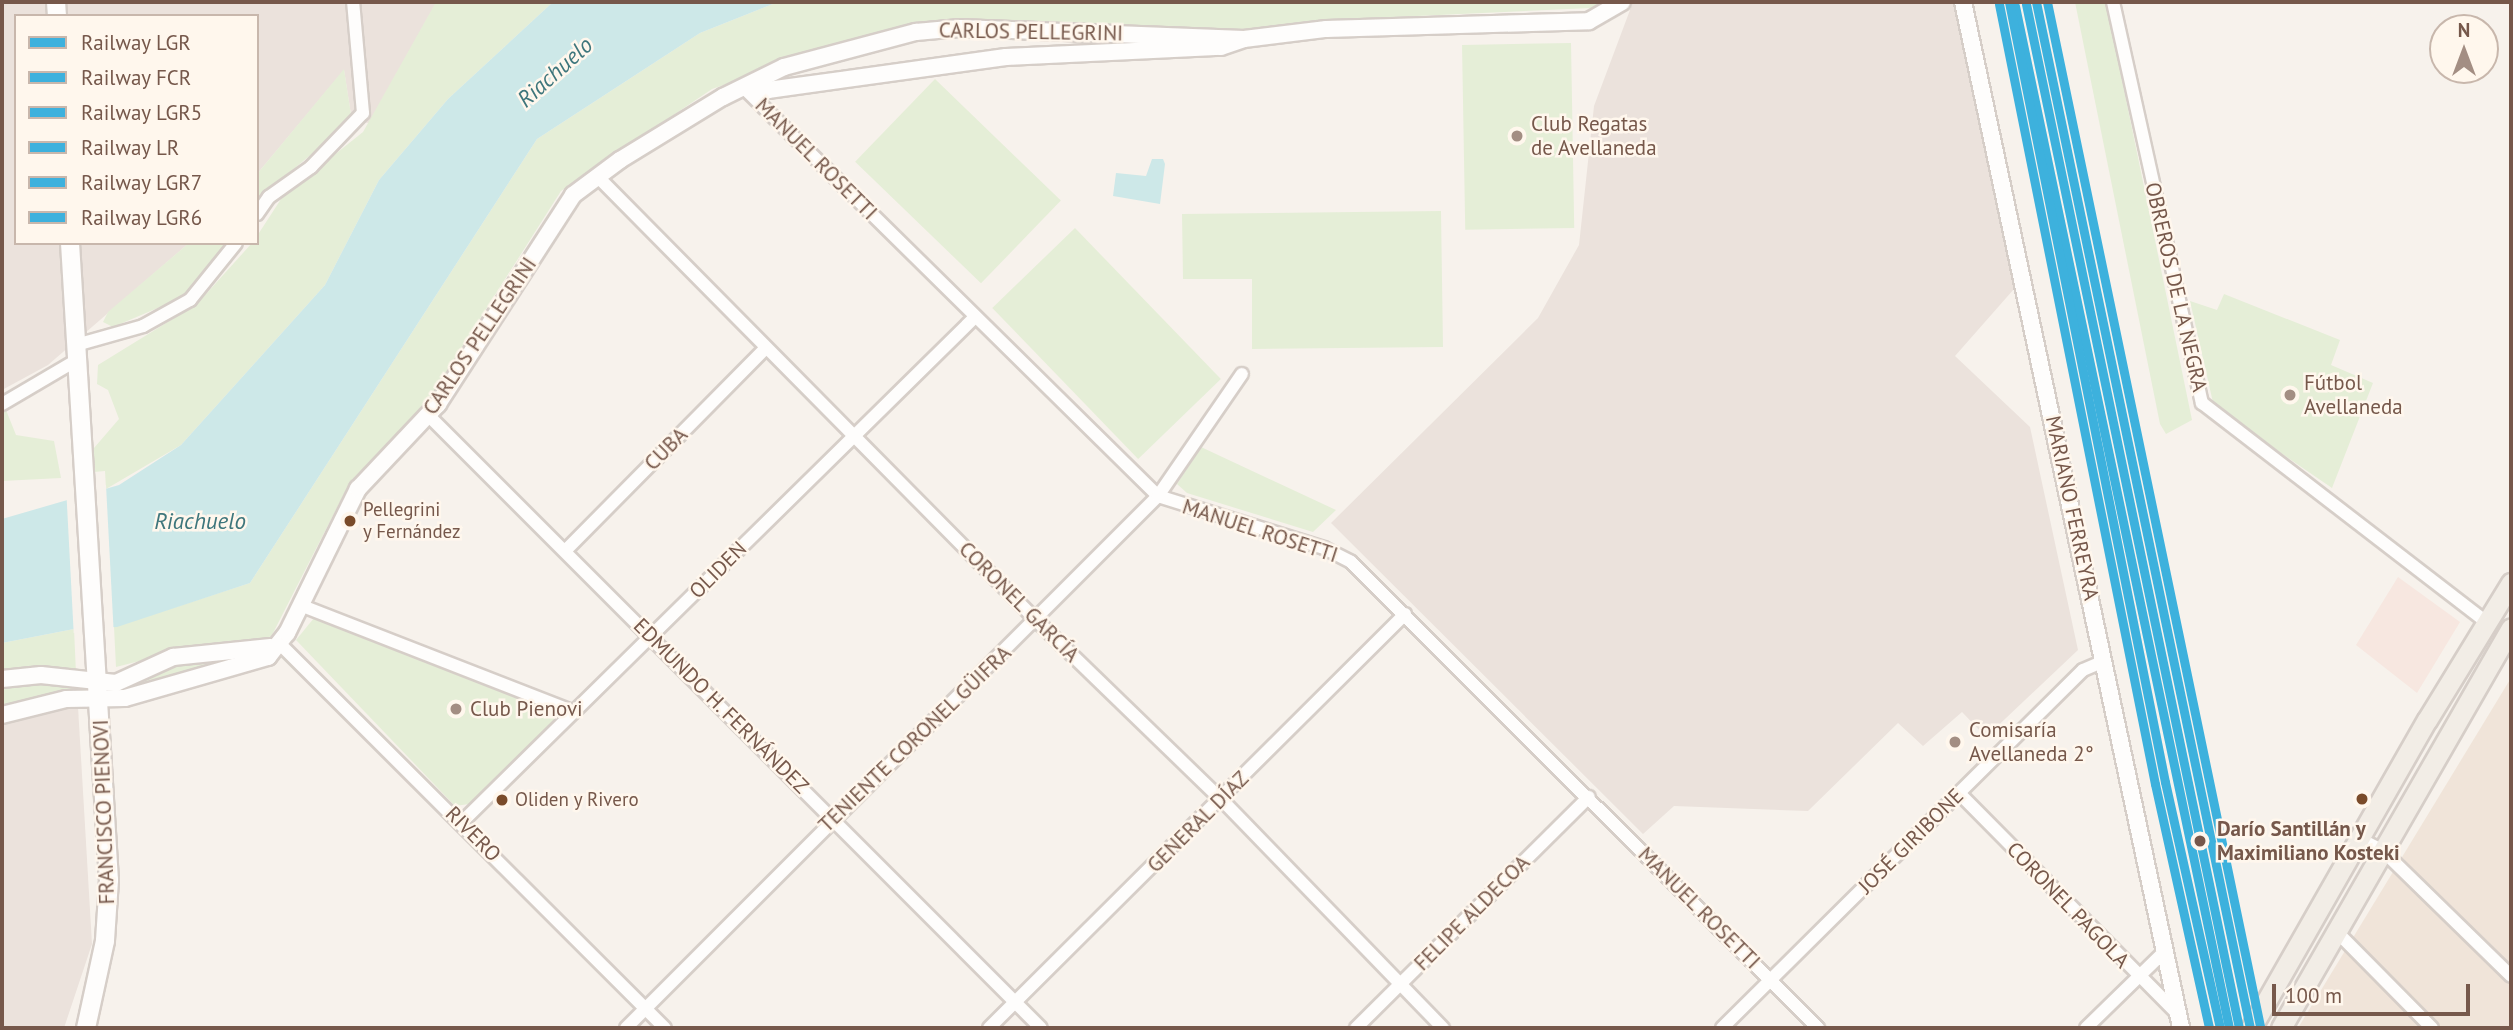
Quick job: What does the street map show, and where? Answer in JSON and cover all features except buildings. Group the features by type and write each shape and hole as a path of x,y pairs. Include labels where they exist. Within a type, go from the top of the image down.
{"main road":[{"name":"FRANCISCO PIENOVI","path":"70,245 100,691 108,913 86,1028"},
{"path":"2251,1028 2511,583"},
{"path":"2281,1028 2509,635"}],"street":[{"path":"259,211 269,197 311,167 363,113 353,2"},
{"name":"CARLOS PELLEGRINI","path":"2,679 41,675 125,698 259,662 279,643 358,489 429,416 573,195 597,176 784,67 916,32 960,28 1244,39 1367,26 1590,21 1622,2"},
{"name":"MARIANO FERREYRA","path":"1963,2 2180,1022"},
{"name":"OBREROS DE LA NEGRA","path":"2113,2 2202,403 2486,622 2509,635"},
{"name":"CARLOS PELLEGRINI","path":"744,88 768,90 1006,57 1221,47 1244,39"},
{"name":"MANUEL ROSETTI","path":"744,88 973,319 1158,496 1339,554 1405,614 1818,1028"},
{"name":"CORONEL GARCÍA","path":"597,176 765,349 1037,621 1221,799 1443,1028"},
{"path":"2,404 76,352 143,326 190,300 234,245"},
{"name":"OLIDEN","path":"462,822 973,319"},
{"name":"CUBA","path":"566,550 765,349"},
{"name":"TENIENTE CORONEL GÜIFRA","path":"626,1028 832,818 1037,621 1158,496 1242,374"},
{"name":"EDMUNDO H. FERNÁNDEZ","path":"429,416 566,550 1041,1028"},
{"path":"300,605 574,712"},
{"name":"GENERAL DÍAZ","path":"989,1028 1405,614"},
{"name":"CARLOS PELLEGRINI","path":"4,712 100,691 179,656 257,652 279,643"},
{"name":"RIVERO","path":"279,643 462,822 665,1028"},
{"path":"179,656 190,671 183,681"},
{"name":"JOSÉ GIRIBONE","path":"1721,1028 2082,670 2104,661"},
{"name":"CORONEL PAGOLA","path":"1959,793 2180,1022"},
{"name":"FELIPE ALDECOA","path":"1356,1028 1589,797"},
{"path":"2360,839 2382,850 2511,976"},
{"path":"2337,932 2432,1028"},
{"path":"2086,1028 2165,951"},
{"path":"2180,1022 2193,1028"}],"shaded area":[{"path":"2,2 445,2 436,3 369,123 352,121 344,70 259,172 259,14 14,14 14,245 187,245 48,365 2,390"},
{"path":"1633,2 1955,2 2014,289 1955,356 2030,427 2078,650 1986,737 1962,712 1923,746 1898,723 1808,811 1674,806 1643,834 1331,523 1538,318 1579,245 1594,106"},
{"path":"2398,577 2460,622 2417,693 2356,645"},
{"path":"76,673 92,944 64,1028 2,1028 2,677"},
{"path":"2511,678 2511,1028 2298,1028"}],"green space":[{"path":"436,2 553,2 448,99 379,180 325,285 181,445 106,489 105,471 94,472 94,448 119,419 108,390 97,384 98,365 197,304 250,245 259,245 259,233 283,196 363,132"},
{"path":"778,2 1605,2 1591,8 1352,19 1245,33 960,26 762,72 712,89 561,191 422,410 346,490 272,635 263,642 179,651 116,667 114,627 250,583 537,139 700,33"},
{"path":"2075,2 2106,2 2192,420 2166,434 2160,424"},
{"name":"Club Regatas de Avellaneda","path":"1571,43 1574,228 1465,230 1462,45"},
{"path":"344,69 352,121 259,197 259,172"},
{"path":"935,79 1061,201 981,283 855,162"},
{"path":"1441,211 1443,347 1252,349 1252,279 1183,279 1182,214"},
{"path":"1075,228 1221,379 1138,459 992,308"},
{"path":"187,245 224,245 186,296 113,327 103,322 108,312"},
{"name":"Fútbol Avellaneda","path":"2224,294 2340,340 2331,365 2373,383 2332,488 2214,407 2190,301 2217,310"},
{"path":"6,410 16,435 54,441 61,478 2,481 2,412"},
{"path":"1201,447 1336,510 1313,532 1187,493 1177,484"},
{"name":"Club Pienovi","path":"314,618 545,705 554,713 554,721 469,804 455,806 296,640"},
{"path":"74,629 76,673 44,667 2,674 2,643"},
{"path":"257,652 183,681 2,715 2,679 86,683"}],"water":[{"name":"Riachuelo","path":"553,2 778,2 700,33 537,139 250,583 117,627 74,629 2,643 2,519 119,485 181,445 325,285 379,180 448,99"},
{"path":"1152,159 1163,159 1165,164 1160,204 1113,196 1116,173 1146,176"}],"pier":[{"path":"106,485 114,631 74,633 66,487"}],"rail line":[{"name":"LGR7","path":"2009,2 2165,782 2220,1028"},
{"name":"LGR","path":"2036,2 2250,1028"},
{"name":"LGR5","path":"2047,2 2260,1026"},
{"name":"LGR6","path":"1999,4 2155,784 2209,1028"},
{"name":"FCR","path":"2026,4 2239,1028"},
{"name":"LR","path":"2015,6 2229,1028"}],"place":[{"name":"Club Regatas de Avellaneda","path":"1517,136"},
{"name":"Fútbol Avellaneda","path":"2290,395"},
{"name":"Pellegrini y Fernández","path":"350,521"},
{"name":"Club Pienovi","path":"456,709"},
{"name":"Comisaría Avellaneda 2°","path":"1955,742"},
{"name":"Oliden y Rivero","path":"502,800"},
{"name":"Darío Santillán y Maximiliano Kosteki","path":"2200,841"}]}
